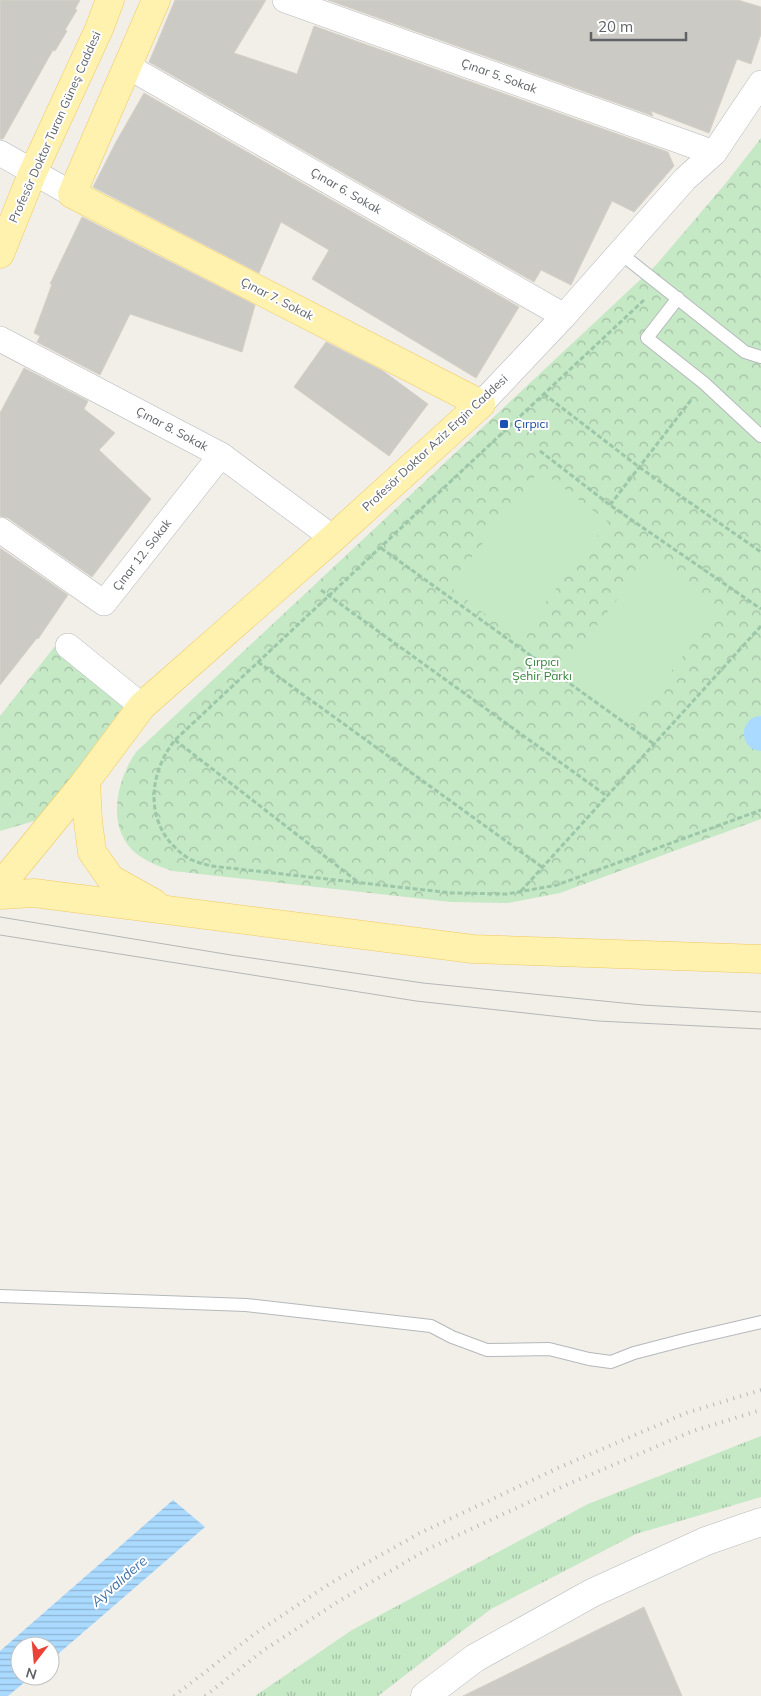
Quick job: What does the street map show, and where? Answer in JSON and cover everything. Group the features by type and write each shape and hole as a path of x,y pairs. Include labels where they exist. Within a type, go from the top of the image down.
{"main road":[{"name":"Profesör Doktor Turan Güneş Caddesi","path":"0,254 33,172 100,29 110,0"},
{"path":"72,194 156,0"},
{"name":"Çınar 7. Sokak","path":"72,194 481,404"},
{"name":"Profesör Doktor Aziz Ergin Caddesi","path":"86,781 142,706 481,404"},
{"path":"0,886 86,781"},
{"path":"86,781 92,852 111,879 168,910"},
{"path":"0,894 34,893 473,949 761,959"},
{"path":"425,1696 475,1658 592,1593 706,1541 761,1522"}],"street":[{"name":"Çınar 5. Sokak","path":"285,0 714,153"},
{"name":"Çınar 6. Sokak","path":"127,66 564,316"},
{"name":"Profesör Doktor Aziz Ergin Caddesi","path":"481,404 564,316 685,179 714,153 761,83"},
{"path":"0,153 72,194"},
{"name":"Çınar 8. Sokak","path":"0,339 221,455 332,538"},
{"name":"Çınar 12. Sokak","path":"0,530 104,602 221,455"},
{"path":"68,646 142,706"}],"lane":[{"path":"620,253 745,352 761,357"},
{"path":"678,298 647,338 704,382 761,436"},
{"path":"0,1296 246,1305 431,1326 452,1337 487,1350 549,1349 589,1359 611,1362 634,1353 761,1322"}],"path":[{"path":"660,285 174,740 164,757 157,775 153,794 155,814 162,832 174,847 191,860 211,866 452,893 507,894 557,885 761,810"},
{"path":"610,505 704,382"},
{"path":"544,394 638,468 761,552"},
{"path":"540,451 610,505 761,609"},
{"path":"381,548 654,744"},
{"path":"317,586 607,796"},
{"path":"521,892 761,626"},
{"path":"258,662 542,867"},
{"path":"174,740 359,882"}],"green space":[{"name":"Çırpıcı Şehir Parkı","path":"761,138 761,819 560,893 508,903 451,902 173,871 151,863 138,855 128,845 121,832 117,805 123,777 136,752 656,265 726,183"},
{"path":"540,470 608,522 517,639 449,586"},
{"path":"651,556 720,608 629,726 560,673"},
{"path":"55,646 123,707 41,819 0,831 0,716"},
{"path":"761,1436 761,1497 636,1534 491,1609 378,1696 255,1696 352,1630 588,1504"}],"water":[{"name":"Ayvalıdere","path":"173,1500 205,1527 60,1652 60,1636 17,1636"},
{"path":"10,1642 10,1686 20,1686 8,1696 0,1696 0,1651"}],"building":[{"path":"0,0 80,0 75,9 77,10 65,30 67,31 55,51 53,50 3,139 0,139"},
{"path":"175,0 266,0 234,53 297,74 314,26 668,152 674,166 634,212 612,201 571,285 541,270 534,282 149,62"},
{"path":"328,0 738,0 761,7 761,34 751,64 737,59 709,133 651,111 653,116"},
{"path":"144,93 519,307 476,378 312,279 329,250 281,222 259,273 93,187"},
{"path":"82,217 255,305 242,352 130,314 100,375 37,342 40,336 34,333 52,284 50,284"},
{"path":"326,342 383,371 428,404 389,456 294,387"},
{"path":"24,368 88,401 84,409 115,433 99,450 151,499 92,577 8,518 0,516 0,413"},
{"path":"0,548 68,595 38,639 0,685"},
{"path":"644,1607 682,1696 463,1696"}],"tram line":[{"path":"0,917 231,955 423,983 643,1005 761,1012"},
{"path":"0,935 416,1001 598,1021 761,1029"}],"railway":[{"path":"174,1696 253,1635 329,1584 420,1533 558,1468 686,1413 761,1390"},
{"path":"205,1696 264,1650 339,1601 428,1549 566,1485 693,1431 761,1410"}],"place":[{"name":"Çırpıcı","path":"504,424"}]}
